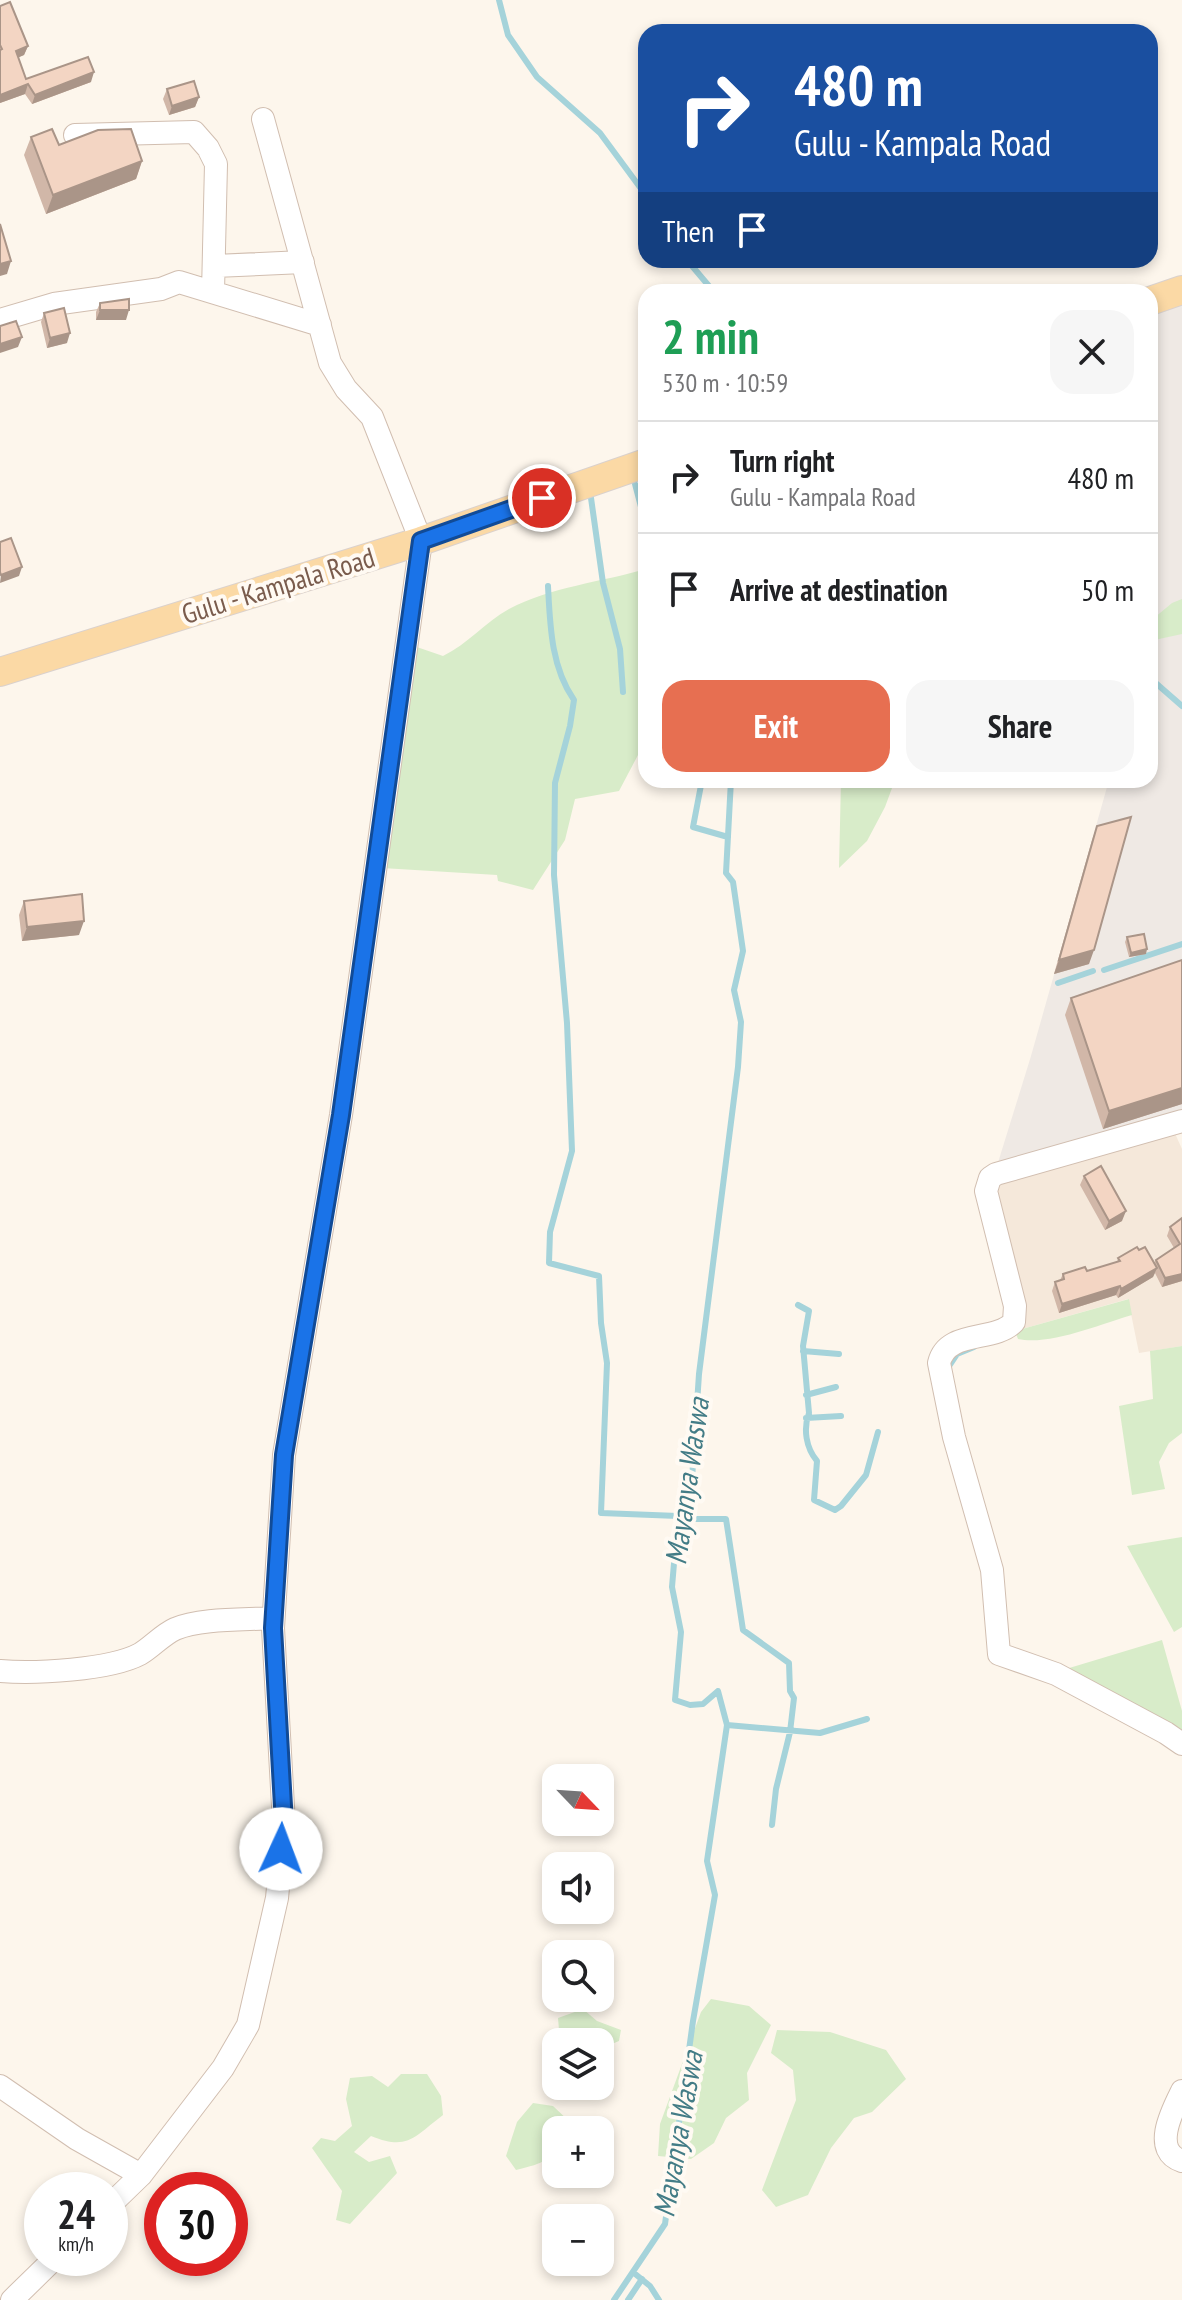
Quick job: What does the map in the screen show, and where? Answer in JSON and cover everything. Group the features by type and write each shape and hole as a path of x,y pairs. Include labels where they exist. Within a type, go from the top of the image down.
{"main road":[{"path":"1158,298 1182,290"},
{"name":"Gulu - Kampala Road","path":"0,672 421,541 638,466"}],"street":[{"path":"128,2188 223,2068 248,2025 277,1898 284,1824 273,1618 284,1455 341,1115 421,541 372,417 346,389 330,363 263,119"},
{"path":"75,135 194,132 208,148 216,164 213,292"},
{"path":"215,266 303,262"},
{"path":"0,320 54,304 161,289 179,282 320,325"},
{"path":"1182,1121 990,1178 986,1191 1015,1306 1014,1322 1001,1333 962,1340 949,1347 941,1355 939,1363 954,1437 992,1570 999,1654 1056,1674 1182,1744"},
{"path":"0,1671 30,1674 89,1666 138,1655 175,1628 273,1618"},
{"path":"0,2086 77,2139 141,2175"},
{"path":"1182,2091 1165,2139 1174,2159 1182,2161"},
{"path":"12,2300 37,2276"}],"shaded area":[{"path":"1182,290 1182,1117 996,1169 1107,788 1158,788 1158,298"},
{"path":"1173,1129 1182,1149 1182,1346 1139,1353 1128,1299 1015,1331 996,1191 1002,1181"}],"green space":[{"path":"638,571 638,755 619,791 575,799 565,840 533,890 498,881 497,875 382,868 411,645 443,656 500,614 525,601"},
{"path":"1182,599 1182,634 1158,639 1158,615"},
{"path":"841,788 892,788 867,841 839,868"},
{"path":"1129,1299 1132,1315 1075,1333 1031,1340 1018,1339 1015,1331"},
{"path":"1182,1346 1182,1433 1169,1443 1159,1462 1165,1489 1132,1495 1119,1406 1153,1399 1150,1351"},
{"path":"1182,1537 1182,1627 1174,1632 1127,1546"},
{"path":"1162,1640 1182,1711 1182,1736 1056,1672"},
{"path":"711,1999 749,2006 771,2025 747,2073 749,2100 726,2118 714,2143 691,2159 658,2156 660,2124 701,2012"},
{"path":"575,2012 586,2012 597,2021 621,2030 619,2041 614,2043 614,2028 559,2028 558,2018"},
{"path":"777,2030 830,2032 886,2050 906,2079 872,2112 854,2118 831,2148 808,2195 776,2207 762,2190 796,2100 793,2070 771,2053"},
{"path":"401,2074 427,2074 441,2096 443,2115 410,2139 394,2142 371,2136 354,2152 369,2162 390,2156 397,2173 350,2224 336,2220 342,2191 312,2148 321,2138 335,2141 352,2126 346,2099 350,2078 372,2076 388,2087"},
{"path":"533,2103 553,2106 564,2116 542,2116 542,2161 516,2170 506,2156 517,2122"}],"building":[{"path":"10,2 28,46 16,51 26,79 88,57 94,72 35,95 28,84 0,95 0,6"},
{"path":"194,81 199,97 172,106 167,89"},
{"path":"52,129 59,145 98,130 131,129 142,161 53,195 31,137"},
{"path":"0,224 11,261 0,264"},
{"path":"129,299 129,310 100,310 100,303"},
{"path":"64,308 70,333 50,338 44,313"},
{"path":"16,321 22,337 0,344 0,326"},
{"path":"11,538 22,567 1,575 0,542"},
{"path":"1131,817 1094,950 1059,960 1097,826"},
{"path":"82,894 84,921 27,927 24,901"},
{"path":"1144,934 1147,949 1131,953 1127,937"},
{"path":"1182,960 1182,1088 1109,1111 1071,998"},
{"path":"1101,1166 1126,1211 1109,1221 1084,1176"},
{"path":"1182,1218 1182,1274 1165,1278 1156,1260 1180,1244 1170,1227"},
{"path":"1137,1247 1139,1250 1145,1247 1157,1268 1121,1289 1120,1286 1062,1304 1055,1282 1064,1279 1063,1274 1085,1267 1087,1271 1120,1261 1118,1258"}],"waterway":[{"name":"Mayanya Waswa","path":"499,0 508,35 537,77 600,133 638,185"},
{"name":"Mayanya Waswa","path":"694,268 707,284"},
{"path":"635,484 638,495"},
{"path":"591,498 603,583 620,649 623,692"},
{"path":"548,586 556,660 574,700 555,783 554,875 567,1023 572,1151 550,1232 549,1263 599,1276 607,1363 601,1513 678,1516"},
{"path":"1158,685 1182,706"},
{"path":"700,788 693,827 728,837"},
{"name":"Mayanya Waswa","path":"614,2300 665,2224 693,2021 715,1895 707,1861 727,1725 718,1691 703,1704 690,1705 675,1700 681,1632 672,1587 678,1516 692,1479 699,1374 738,1067 741,1022 734,990 743,951 733,882 726,873 731,788"},
{"path":"1104,970 1182,944"},
{"path":"1058,983 1093,971"},
{"path":"798,1305 809,1311 803,1346 809,1413 807,1438 817,1461 814,1500 835,1510 841,1506 866,1475 878,1432"},
{"path":"949,1366 957,1354 974,1347"},
{"path":"803,1351 839,1354"},
{"path":"806,1395 836,1387"},
{"path":"806,1418 841,1416"},
{"path":"677,1519 726,1519 743,1630 789,1663 790,1691 794,1698 772,1825"},
{"path":"727,1725 820,1733 867,1719"},
{"path":"634,2273 650,2286 659,2300"},
{"path":"628,2300 642,2279"}],"route":[{"path":"281,1849 284,1824 273,1628 284,1455 341,1115 421,541 542,498"}]}
